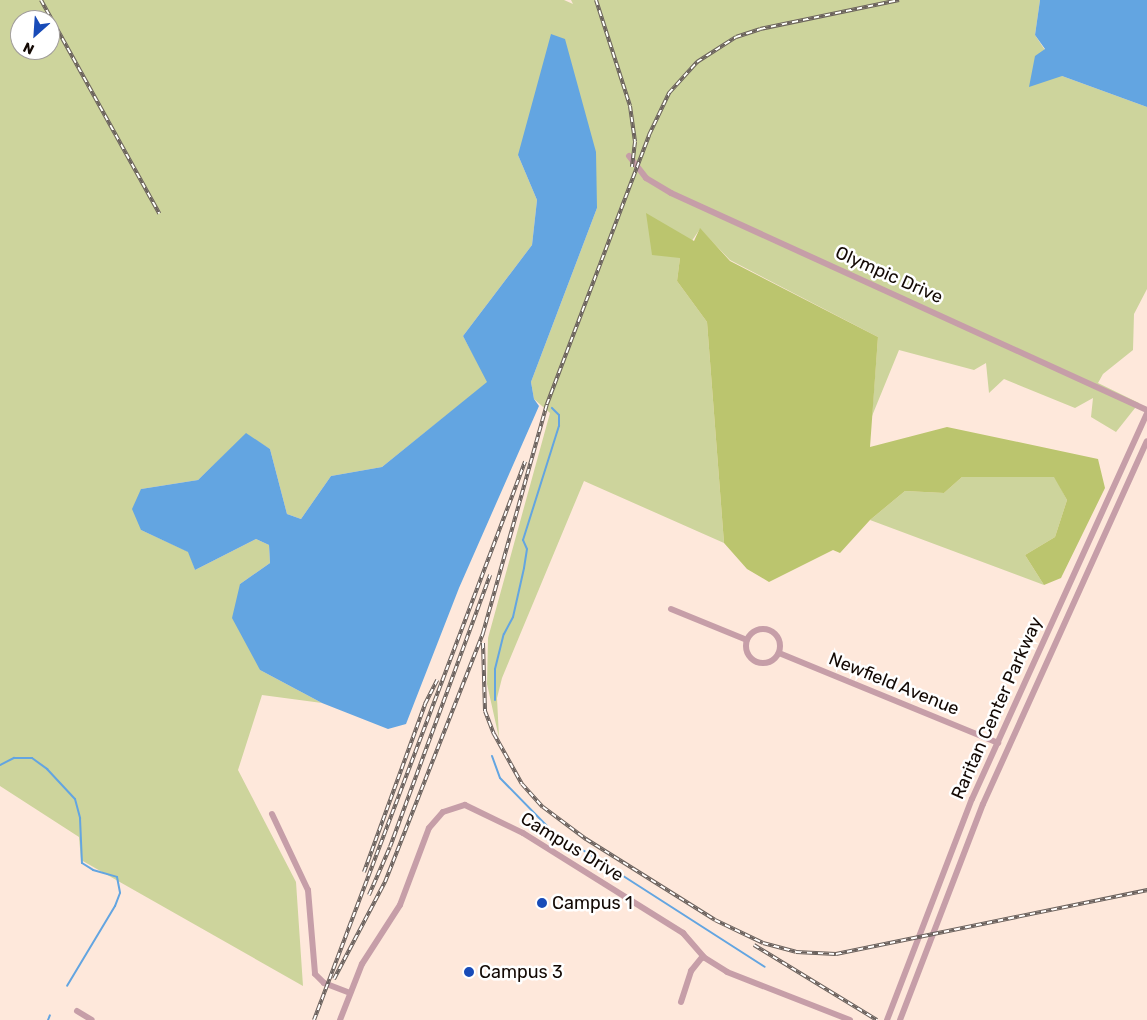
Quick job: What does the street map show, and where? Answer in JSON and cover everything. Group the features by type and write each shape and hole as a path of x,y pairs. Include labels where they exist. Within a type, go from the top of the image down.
{"street":[{"name":"Olympic Drive","path":"628,156 646,178 671,193 1147,411"},
{"name":"Raritan Center Parkway","path":"888,1020 966,816 1147,411"},
{"name":"Raritan Center Parkway","path":"900,1020 983,804 1147,441"},
{"path":"671,609 747,640"},
{"path":"758,630 770,631 779,640 778,653 770,662 756,662 748,654 747,640 758,630"},
{"name":"Newfield Avenue","path":"778,653 998,743"},
{"name":"Campus Drive","path":"350,993 374,940 400,905 431,824 447,809 468,805 528,836 683,932 703,956 741,979 850,1020"},
{"path":"272,814 308,890 314,974 324,983 350,993 340,1020"},
{"path":"681,1002 691,971 703,956"},
{"path":"77,1011 92,1020"}],"shaded area":[{"path":"0,0 1147,0 1147,1020 0,1020"}],"green space":[{"path":"0,0 564,0 573,4 571,0 1040,0 1035,35 1062,76 1147,107 1147,289 1134,314 1133,350 1103,374 1098,383 1139,403 1116,432 1091,417 1093,398 1075,408 1004,379 989,393 986,363 974,370 899,350 872,416 878,337 730,260 700,229 680,258 677,281 707,322 724,543 584,481 502,678 497,698 499,738 487,684 488,638 550,413 534,399 531,382 597,208 518,155 537,200 532,245 463,336 488,382 382,467 331,476 301,519 287,514 270,449 246,434 198,480 141,489 141,530 189,552 195,570 256,539 269,545 270,563 240,584 260,670 322,703 262,695 238,770 296,882 303,986 81,860 79,837 0,786"},
{"path":"646,213 694,241 700,228 730,261 878,337 870,447 947,427 1098,459 1105,488 1061,578 1044,585 1025,555 1055,537 1067,500 1054,477 962,477 944,493 905,491 870,520 840,553 833,550 769,582 747,569 724,543 707,322 677,281 680,258 652,255"},
{"path":"962,477 1055,477 1067,500 1055,537 1025,555 1044,585 870,520 905,491 944,493"}],"water":[{"path":"1040,0 1147,0 1147,107 1062,76 1029,87 1035,56 1045,49 1035,35"},
{"path":"551,34 565,39 596,152 597,208 531,382 534,399 539,406 459,588 406,724 388,729 322,703 260,670 232,618 240,584 270,563 269,545 256,539 195,570 188,552 141,530 132,509 141,489 198,480 246,433 270,449 287,514 301,519 331,476 382,467 487,382 463,336 532,245 537,200 518,155"}],"waterway":[{"path":"495,700 495,669 504,634 513,617 524,568 527,549 523,540 559,426 559,415 552,408"},
{"path":"492,756 500,778 550,829 765,967"},
{"path":"0,765 14,758 32,758 47,769 75,799 80,818 82,863 93,870 117,877 120,893 115,906 67,986"},
{"path":"48,1020 50,1015"}],"railway":[{"path":"41,0 159,213"},
{"path":"596,0 630,106 635,142 632,167"},
{"path":"334,979 385,882 483,633 547,404 649,135 669,93 697,62 736,37 760,29 899,0"},
{"path":"314,1020 525,462"},
{"path":"369,895 390,847 490,575"},
{"path":"483,643 485,711 494,734 522,784 543,807 586,839 715,920 763,943 796,952 836,954 1147,890"},
{"path":"364,872 425,704 437,680"},
{"path":"754,945 877,1020"}],"place":[{"name":"Campus 1","path":"542,903"},
{"name":"Campus 3","path":"469,972"}]}
